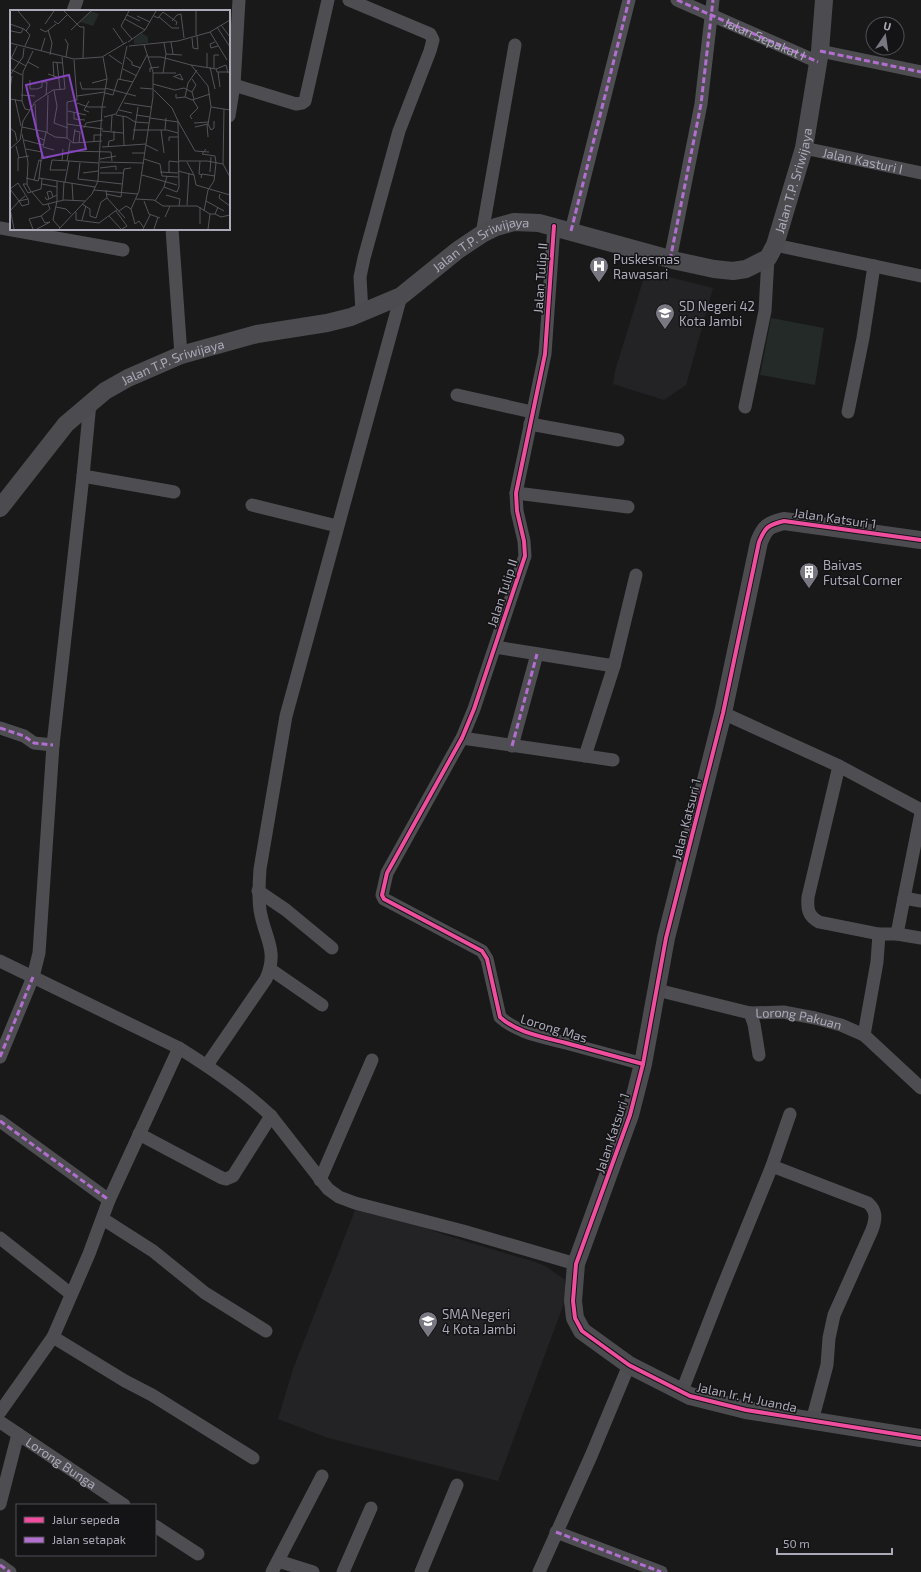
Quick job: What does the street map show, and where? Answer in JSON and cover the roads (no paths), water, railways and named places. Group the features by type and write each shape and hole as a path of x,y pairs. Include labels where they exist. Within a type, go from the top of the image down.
{"street":[{"path":"73,10 77,0"},
{"path":"230,110 234,84 239,0"},
{"path":"234,84 296,104 305,101 328,0"},
{"path":"349,0 430,34 433,40 399,131 364,258 360,277 362,312"},
{"path":"571,231 629,0"},
{"name":"Jalan Sepakat I","path":"677,0 819,56 921,72"},
{"path":"670,260 701,104 714,0"},
{"name":"Jalan T.P. Sriwijaya","path":"0,508 66,424 105,391 128,378 181,355 257,334 327,323 351,317 401,296 458,250 482,234 496,227 514,222 539,223 670,260 714,269 733,271 746,269 772,252 804,148 819,56 824,0"},
{"path":"482,234 515,45"},
{"name":"Jalan Kasturi I","path":"804,148 921,174"},
{"name":"Jalan Tulip II","path":"388,872 462,738 495,647 525,556 524,541 517,511 516,493 544,354 554,226"},
{"path":"0,228 10,230"},
{"path":"11,230 123,250"},
{"path":"172,230 181,355"},
{"path":"745,407 765,311 772,252 874,266 921,276"},
{"path":"848,412 863,338 874,266"},
{"path":"207,1065 266,979 270,969 272,957 261,916 258,891 260,869 286,716 401,296"},
{"path":"457,395 531,418 618,440"},
{"path":"0,1057 33,977 39,953 53,745 90,403"},
{"path":"83,476 174,492"},
{"path":"516,493 628,507"},
{"path":"252,505 337,526"},
{"name":"Jalan Katsuri 1","path":"576,1264 630,1115 643,1064 666,938 723,713 759,542 763,530 772,524 784,522 921,540"},
{"path":"585,756 614,666 636,575"},
{"path":"495,647 614,666"},
{"path":"512,746 537,654"},
{"path":"723,713 839,766 921,810"},
{"path":"0,728 24,736 34,743 53,745"},
{"path":"462,738 613,760"},
{"path":"839,766 808,897 807,907 809,914 819,922 878,934 897,934 921,938"},
{"path":"897,934 921,813"},
{"name":"Lorong Mas","path":"388,872 382,893 384,899 486,954 500,1017 506,1022 515,1028 643,1064"},
{"path":"258,891 286,910 332,948"},
{"path":"904,898 921,901"},
{"path":"864,1035 877,962 878,934"},
{"path":"0,962 179,1048 207,1065 271,1116 320,1180 333,1193 355,1203 463,1231 576,1264"},
{"path":"270,969 322,1004"},
{"name":"Lorong Pakuan","path":"656,990 750,1013 783,1012 842,1025 864,1035 921,1088"},
{"path":"750,1013 754,1024 759,1055"},
{"path":"0,1412 53,1337 109,1200 179,1048"},
{"path":"320,1180 372,1060"},
{"path":"682,1391 772,1166 790,1114"},
{"path":"139,1134 226,1179 233,1176 271,1116"},
{"path":"0,1121 109,1200"},
{"path":"772,1166 868,1203 875,1213 876,1220 872,1230 834,1315 829,1338 828,1366 812,1421"},
{"path":"102,1219 152,1251 204,1293 266,1331"},
{"path":"0,1238 71,1294"},
{"name":"Jalan Ir. H. Juanda","path":"576,1264 573,1301 575,1318 582,1331 629,1365 690,1396 746,1410 921,1438"},
{"path":"53,1337 125,1381 152,1395 253,1458"},
{"path":"539,1572 591,1456 629,1365"},
{"name":"Lorong Bunga","path":"0,1422 123,1504"},
{"path":"0,1504 18,1434"},
{"path":"312,1572 275,1567 322,1476"},
{"path":"421,1572 457,1485"},
{"path":"344,1572 371,1508"},
{"path":"156,1527 198,1554"},
{"path":"556,1532 661,1572"},
{"path":"0,1565 10,1572"}],"place":[{"name":"Puskesmas Rawasari","path":"599,283"},
{"name":"SD Negeri 42 Kota Jambi","path":"665,330"},
{"name":"Baivas Futsal Corner","path":"809,589"},
{"name":"SMA Negeri 4 Kota Jambi","path":"428,1338"}]}
